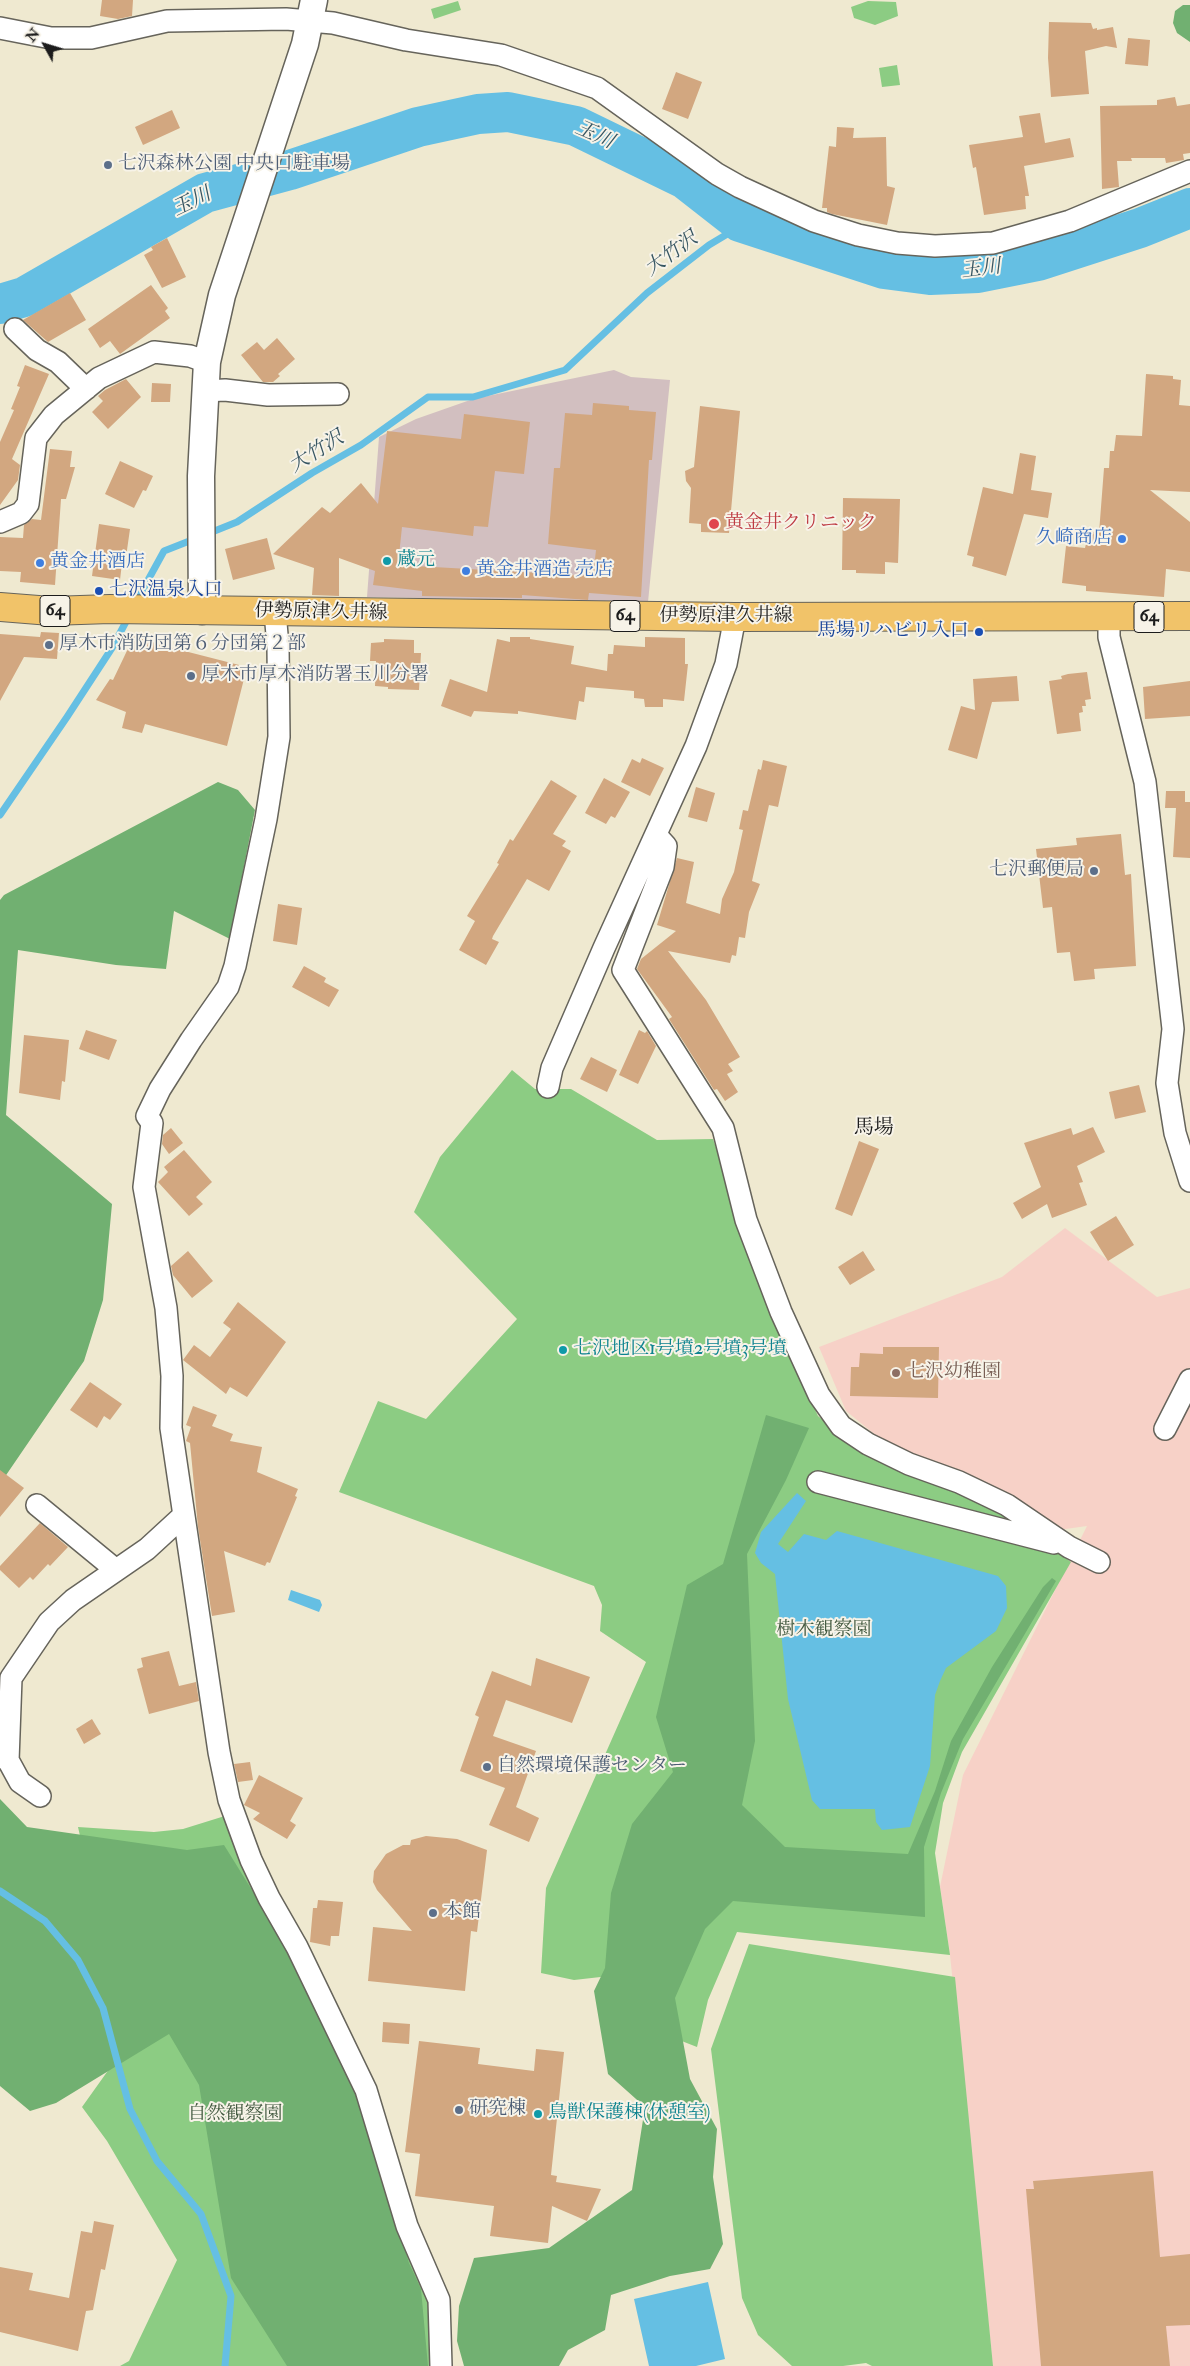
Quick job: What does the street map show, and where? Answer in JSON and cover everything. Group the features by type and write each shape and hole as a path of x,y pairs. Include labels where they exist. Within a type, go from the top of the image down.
{"main road":[{"name":"伊勢原津久井線","path":"0,607 50,611 110,609 202,612 735,617 1190,616"}],"street":[{"path":"202,612 201,502 207,362 222,295 274,142 312,11"},
{"path":"0,28 51,38 91,38 167,21 286,19 312,11 333,23 406,40 501,55 597,88 717,174 740,187 814,221 858,235 897,243 935,246 993,242 1070,221 1190,171"},
{"path":"15,330 37,350 58,362 86,389"},
{"path":"0,522 21,513 28,504 36,438 54,415 99,378 154,352 190,356 207,362"},
{"path":"205,391 225,390 268,395 338,394"},
{"path":"275,612 278,646 278,742 266,819 235,966 228,987 160,1089 148,1116 152,1123 144,1188 166,1308 172,1376 171,1428 219,1752 230,1800 251,1860 269,1898 297,1946 366,2090 407,2226 439,2300 441,2366"},
{"path":"548,1087 556,1059 696,746 714,699 731,645 735,617"},
{"path":"1109,617 1109,637 1145,782 1182,1030 1167,1083 1175,1133 1190,1181"},
{"path":"656,835 666,846 663,867 623,970 723,1128 746,1220 781,1312 819,1396 841,1426 868,1444 909,1464 959,1482 1006,1505 1069,1547 1100,1562"},
{"path":"1165,1429 1190,1380"},
{"path":"818,1482 1069,1547"},
{"path":"37,1505 116,1570"},
{"path":"40,1796 20,1782 4,1754 10,1678 49,1622 73,1600 147,1549 184,1515"}],"shaded area":[{"path":"614,370 631,377 670,380 648,602 367,597 379,437 416,419 473,399"},
{"path":"1065,1228 1157,1297 1190,1288 1190,2366 993,2366 950,1955 940,1887 963,1775 1087,1526 1051,1531 909,1458 883,1441 846,1411 819,1347 1002,1277"}],"green space":[{"path":"458,1 461,10 434,19 431,9"},
{"path":"868,1 896,2 898,16 875,25 854,18 851,7"},
{"path":"1183,5 1190,5 1190,42 1177,33 1173,23 1175,11"},
{"path":"897,65 900,85 882,87 879,68"},
{"path":"218,782 238,790 255,810 230,939 174,911 166,969 116,965 18,950 6,1115 112,1204 103,1300 84,1361 0,1484 0,900 4,895"},
{"name":"樹木観察園","path":"512,1070 535,1089 571,1089 657,1140 713,1139 775,1321 818,1416 866,1455 997,1508 1071,1562 962,1752 943,1803 935,1853 950,1955 737,1932 708,2000 697,2047 633,2022 636,1973 574,1980 541,1973 546,1888 646,1662 600,1631 602,1605 594,1586 339,1492 378,1401 426,1419 517,1319 414,1212 440,1157"},
{"path":"766,1415 809,1428 786,1480 747,1554 755,1741 742,1805 785,1847 908,1854 935,1791 951,1741 992,1667 1043,1587 1052,1578 1056,1581 963,1739 941,1793 924,1847 925,1917 733,1901 705,1929 675,1998 690,2079 717,2129 713,2177 723,2244 710,2269 670,2276 611,2295 605,2330 568,2350 559,2366 464,2366 457,2341 459,2306 474,2258 549,2248 632,2190 645,2107 608,2074 594,1991 605,1968 611,1893 632,1824 673,1772 656,1717 687,1585 723,1564"},
{"name":"自然観察園","path":"0,1799 27,1827 187,1850 224,1845 273,1924 361,2100 409,2263 421,2289 428,2366 287,2366 231,2278 199,2085 169,2034 56,2103 30,2111 0,2086"},
{"name":"自然観察園","path":"228,1815 364,2095 434,2305 433,2366 120,2366 129,2361 177,2260 107,2141 82,2107 127,2044 78,1827 154,1832 183,1829"},
{"path":"749,1944 955,1977 993,2366 872,2366 866,2363 843,2366 792,2366 758,2335 742,2298 711,2049"}],"water":[{"path":"797,1493 806,1501 778,1544 788,1552 804,1534 826,1540 837,1531 998,1576 1006,1586 1007,1608 996,1631 946,1668 940,1681 935,1695 930,1766 910,1827 882,1830 876,1822 875,1809 820,1809 812,1800 788,1699 775,1574 761,1563 755,1553 761,1532"},
{"path":"291,1590 320,1600 322,1605 319,1612 288,1600"},
{"path":"708,2282 725,2359 696,2366 649,2366 634,2299"}],"building":[{"path":"102,0 133,0 132,16 118,19 100,16"},
{"path":"1049,22 1091,23 1093,29 1097,28 1097,30 1113,27 1117,48 1106,46 1085,51 1089,94 1051,97 1048,58"},
{"path":"1128,38 1150,40 1148,66 1125,64"},
{"path":"676,72 702,82 688,119 662,109"},
{"path":"1175,97 1177,106 1190,104 1190,153 1183,154 1184,160 1166,163 1165,158 1131,158 1132,161 1117,161 1119,187 1102,189 1100,106 1157,105 1157,100"},
{"path":"172,110 180,128 143,145 135,127"},
{"path":"1040,113 1045,143 1070,138 1074,157 1024,166 1029,196 1025,196 1026,209 984,215 976,167 973,168 969,145 1023,137 1019,116"},
{"path":"837,127 854,128 853,138 886,137 887,186 895,188 887,225 832,214 827,212 827,208 822,208 829,146 836,147"},
{"path":"167,238 186,277 162,288 144,255 153,250 151,247"},
{"path":"151,285 168,308 165,311 170,318 120,354 110,341 100,348 88,329"},
{"path":"70,293 86,320 48,342 23,320"},
{"path":"277,338 295,359 278,374 280,376 273,382 263,382 241,355 257,342 264,350"},
{"path":"25,365 49,374 12,459 20,465 18,480 0,505 0,442 14,410 11,409 20,387 17,386"},
{"path":"1146,374 1173,376 1173,379 1181,380 1179,405 1190,406 1190,492 1150,490 1190,522 1190,572 1166,569 1164,597 1086,591 1086,586 1062,583 1066,546 1085,548 1089,531 1099,533 1104,468 1109,468 1110,451 1114,451 1116,435 1142,436"},
{"path":"126,379 141,397 108,429 92,412 103,401 98,396"},
{"path":"152,383 171,384 170,402 151,402"},
{"path":"593,403 629,406 629,410 656,412 652,460 649,460 641,597 589,593 588,600 522,595 522,598 422,596 422,591 373,585 375,571 339,558 339,596 312,595 314,568 273,554 322,507 330,513 361,483 378,504 387,431 461,439 464,414 530,422 524,474 495,471 488,527 474,526 473,536 402,527 398,565 593,576 596,550 548,544 554,468 560,468 565,413 592,415"},
{"path":"700,406 740,411 729,533 701,532 701,524 689,523 691,488 686,481 685,471 694,467"},
{"path":"50,449 72,451 70,467 75,467 66,499 61,499 55,585 20,582 21,572 0,571 0,537 23,538 24,525 32,519 41,520"},
{"path":"1020,453 1036,456 1031,490 1052,493 1048,518 1024,514 1006,576 972,566 974,557 967,555 983,487 1013,494"},
{"path":"120,461 153,476 146,491 143,490 134,508 105,494"},
{"path":"843,498 900,499 898,563 885,562 885,574 856,573 856,570 842,570"},
{"path":"99,524 130,529 125,564 122,563 120,580 92,576"},
{"path":"267,538 275,569 233,580 225,549"},
{"path":"41,632 59,633 57,659 24,657 0,701 0,634 40,637"},
{"name":"厚木市厚木消防署玉川分署","path":"135,634 157,644 247,667 227,746 145,724 142,733 122,728 126,712 96,700 110,679 113,680"},
{"path":"510,637 530,637 530,639 574,646 571,664 607,671 608,654 613,654 614,645 645,647 645,637 685,638 685,664 688,664 684,701 663,699 663,707 645,707 644,699 634,698 634,691 586,687 584,702 579,701 576,720 518,711 518,714 474,711 471,717 441,706 450,679 487,692 497,639 510,642"},
{"path":"384,639 414,640 414,653 421,653 419,690 388,689 388,687 375,686 376,661 370,661 371,643 384,642"},
{"path":"1087,672 1091,699 1085,700 1086,706 1082,706 1083,712 1079,713 1081,731 1057,734 1049,681 1062,679 1061,676 1068,674"},
{"path":"1017,676 1019,701 992,702 977,759 948,750 961,706 975,710 973,679"},
{"path":"1190,681 1190,716 1145,719 1143,687"},
{"path":"642,758 664,768 650,796 621,782 632,759 640,763"},
{"path":"763,760 787,766 778,807 769,805 752,881 760,884 749,912 745,938 739,937 736,956 732,955 730,963 668,951 706,1000 740,1057 728,1064 733,1071 727,1074 738,1092 725,1101 717,1089 714,1090 669,1019 672,1017 637,969 641,959 676,931 657,925 677,858 694,862 686,903 720,914 722,899 734,872 743,830 739,829 743,810 748,811 758,769 761,770"},
{"path":"604,778 630,792 615,818 611,816 606,824 585,813"},
{"path":"551,780 577,796 553,834 566,841 562,846 571,851 549,891 527,879 493,936 492,939 499,942 486,965 459,950 475,921 467,916 499,864 497,863 510,839 513,841"},
{"path":"696,787 715,793 707,822 688,817"},
{"path":"1166,791 1185,791 1185,802 1190,802 1190,858 1173,857 1176,808 1165,808"},
{"path":"1121,834 1125,875 1131,874 1136,966 1094,969 1095,979 1074,981 1070,952 1057,953 1052,907 1043,908 1036,849 1077,845 1076,838"},
{"path":"278,904 302,908 297,945 273,941"},
{"path":"304,966 326,978 324,982 339,990 329,1007 292,987"},
{"path":"86,1030 117,1040 109,1060 79,1049"},
{"path":"639,1030 645,1033 647,1031 656,1046 638,1084 619,1075"},
{"path":"24,1035 69,1040 65,1082 62,1081 60,1100 19,1093"},
{"path":"591,1057 617,1070 607,1092 580,1079"},
{"path":"1139,1085 1146,1112 1115,1119 1109,1092"},
{"path":"1093,1127 1105,1152 1077,1166 1083,1182 1079,1183 1087,1205 1052,1218 1047,1204 1022,1219 1013,1203 1041,1187 1024,1143 1071,1128 1073,1135"},
{"path":"171,1128 183,1143 169,1154 162,1144 163,1135"},
{"path":"859,1141 879,1149 852,1216 835,1209"},
{"path":"184,1150 212,1182 196,1197 203,1204 189,1216 158,1182 168,1172 164,1167"},
{"path":"1116,1216 1134,1245 1108,1261 1090,1232"},
{"path":"188,1251 213,1281 192,1298 173,1275 171,1266"},
{"path":"863,1251 875,1270 850,1285 838,1267"},
{"path":"238,1302 286,1342 247,1397 230,1387 226,1394 183,1360 194,1345 210,1357 231,1329 223,1323"},
{"name":"七沢幼稚園","path":"883,1347 939,1347 938,1398 850,1396 851,1367 859,1367 860,1353 883,1354"},
{"path":"90,1382 122,1404 110,1420 104,1416 97,1428 70,1410"},
{"path":"193,1406 217,1415 212,1426 233,1434 230,1441 262,1447 257,1472 298,1489 295,1496 297,1497 270,1563 267,1562 265,1566 224,1551 235,1612 212,1616 198,1527 190,1443 186,1441 191,1427 186,1425"},
{"path":"0,1470 24,1488 0,1517"},
{"path":"40,1523 68,1547 50,1566 48,1564 33,1580 30,1577 19,1588 0,1570 0,1566"},
{"path":"169,1651 179,1686 196,1682 199,1701 149,1714 137,1669 143,1667 141,1658"},
{"path":"536,1658 590,1677 572,1723 506,1700 493,1736 536,1751 516,1807 539,1818 529,1842 489,1825 505,1788 460,1771 479,1717 475,1715 492,1671 531,1686"},
{"path":"92,1719 101,1734 84,1744 76,1729"},
{"path":"250,1762 253,1780 238,1782 234,1764"},
{"path":"259,1775 303,1798 290,1821 296,1825 287,1839 253,1819 260,1813 244,1805"},
{"name":"本館","path":"426,1836 457,1839 487,1850 477,1932 471,1931 465,1991 368,1981 373,1927 412,1931 377,1890 373,1882 374,1871 386,1854 403,1845 410,1845 411,1840"},
{"path":"318,1900 343,1902 339,1936 331,1936 330,1946 310,1942 313,1908 317,1908"},
{"path":"383,2022 410,2024 409,2044 382,2042"},
{"path":"419,2041 480,2048 478,2064 534,2071 536,2049 564,2052 551,2175 557,2176 556,2182 601,2189 587,2221 552,2206 548,2243 490,2236 494,2206 415,2196 420,2154 405,2152"},
{"path":"1153,2171 1160,2257 1190,2254 1190,2325 1166,2326 1170,2366 1041,2366 1026,2189 1034,2189 1033,2181"},
{"path":"94,2221 114,2225 105,2270 101,2269 93,2310 86,2311 78,2351 0,2332 0,2267 33,2273 29,2290 69,2298 81,2231 92,2233"}],"waterway":[{"name":"玉川","path":"0,304 24,297 205,193 290,170 418,127 478,114 508,112 576,126 685,179 740,222 884,269 930,275 978,273 1038,261 1140,228 1190,208"},
{"name":"大竹沢","path":"207,534 237,522 312,473 361,445 428,397 473,397 565,370 647,293 709,245 729,233 740,222"},
{"name":"大竹沢","path":"136,602 164,551 197,538"},
{"name":"大竹沢","path":"0,815 112,648 129,616"},
{"path":"0,1891 45,1921 78,1960 103,2008 130,2109 157,2161 201,2214 231,2296 225,2366"}],"place":[{"name":"七沢森林公園 中央口駐車場","path":"108,165"},
{"name":"黄金井クリニック","path":"714,524"},
{"name":"久崎商店","path":"1122,539"},
{"name":"蔵元","path":"387,561"},
{"name":"黄金井酒店","path":"40,563"},
{"name":"黄金井酒造 売店","path":"466,571"},
{"name":"七沢温泉入口","path":"99,591"},
{"name":"馬場リハビリ入口","path":"979,632"},
{"name":"厚木市消防団第６分団第２部","path":"49,645"},
{"name":"厚木市厚木消防署玉川分署","path":"191,676"},
{"name":"七沢郵便局","path":"1094,871"},
{"name":"七沢地区1号墳2号墳3号墳","path":"563,1350"},
{"name":"七沢幼稚園","path":"896,1373"},
{"name":"自然環境保護センター","path":"487,1767"},
{"name":"本館","path":"433,1913"},
{"name":"研究棟","path":"459,2110"},
{"name":"鳥獣保護棟(休憩室)","path":"538,2114"}],"district":[{"name":"馬場","path":"874,1129"}]}
